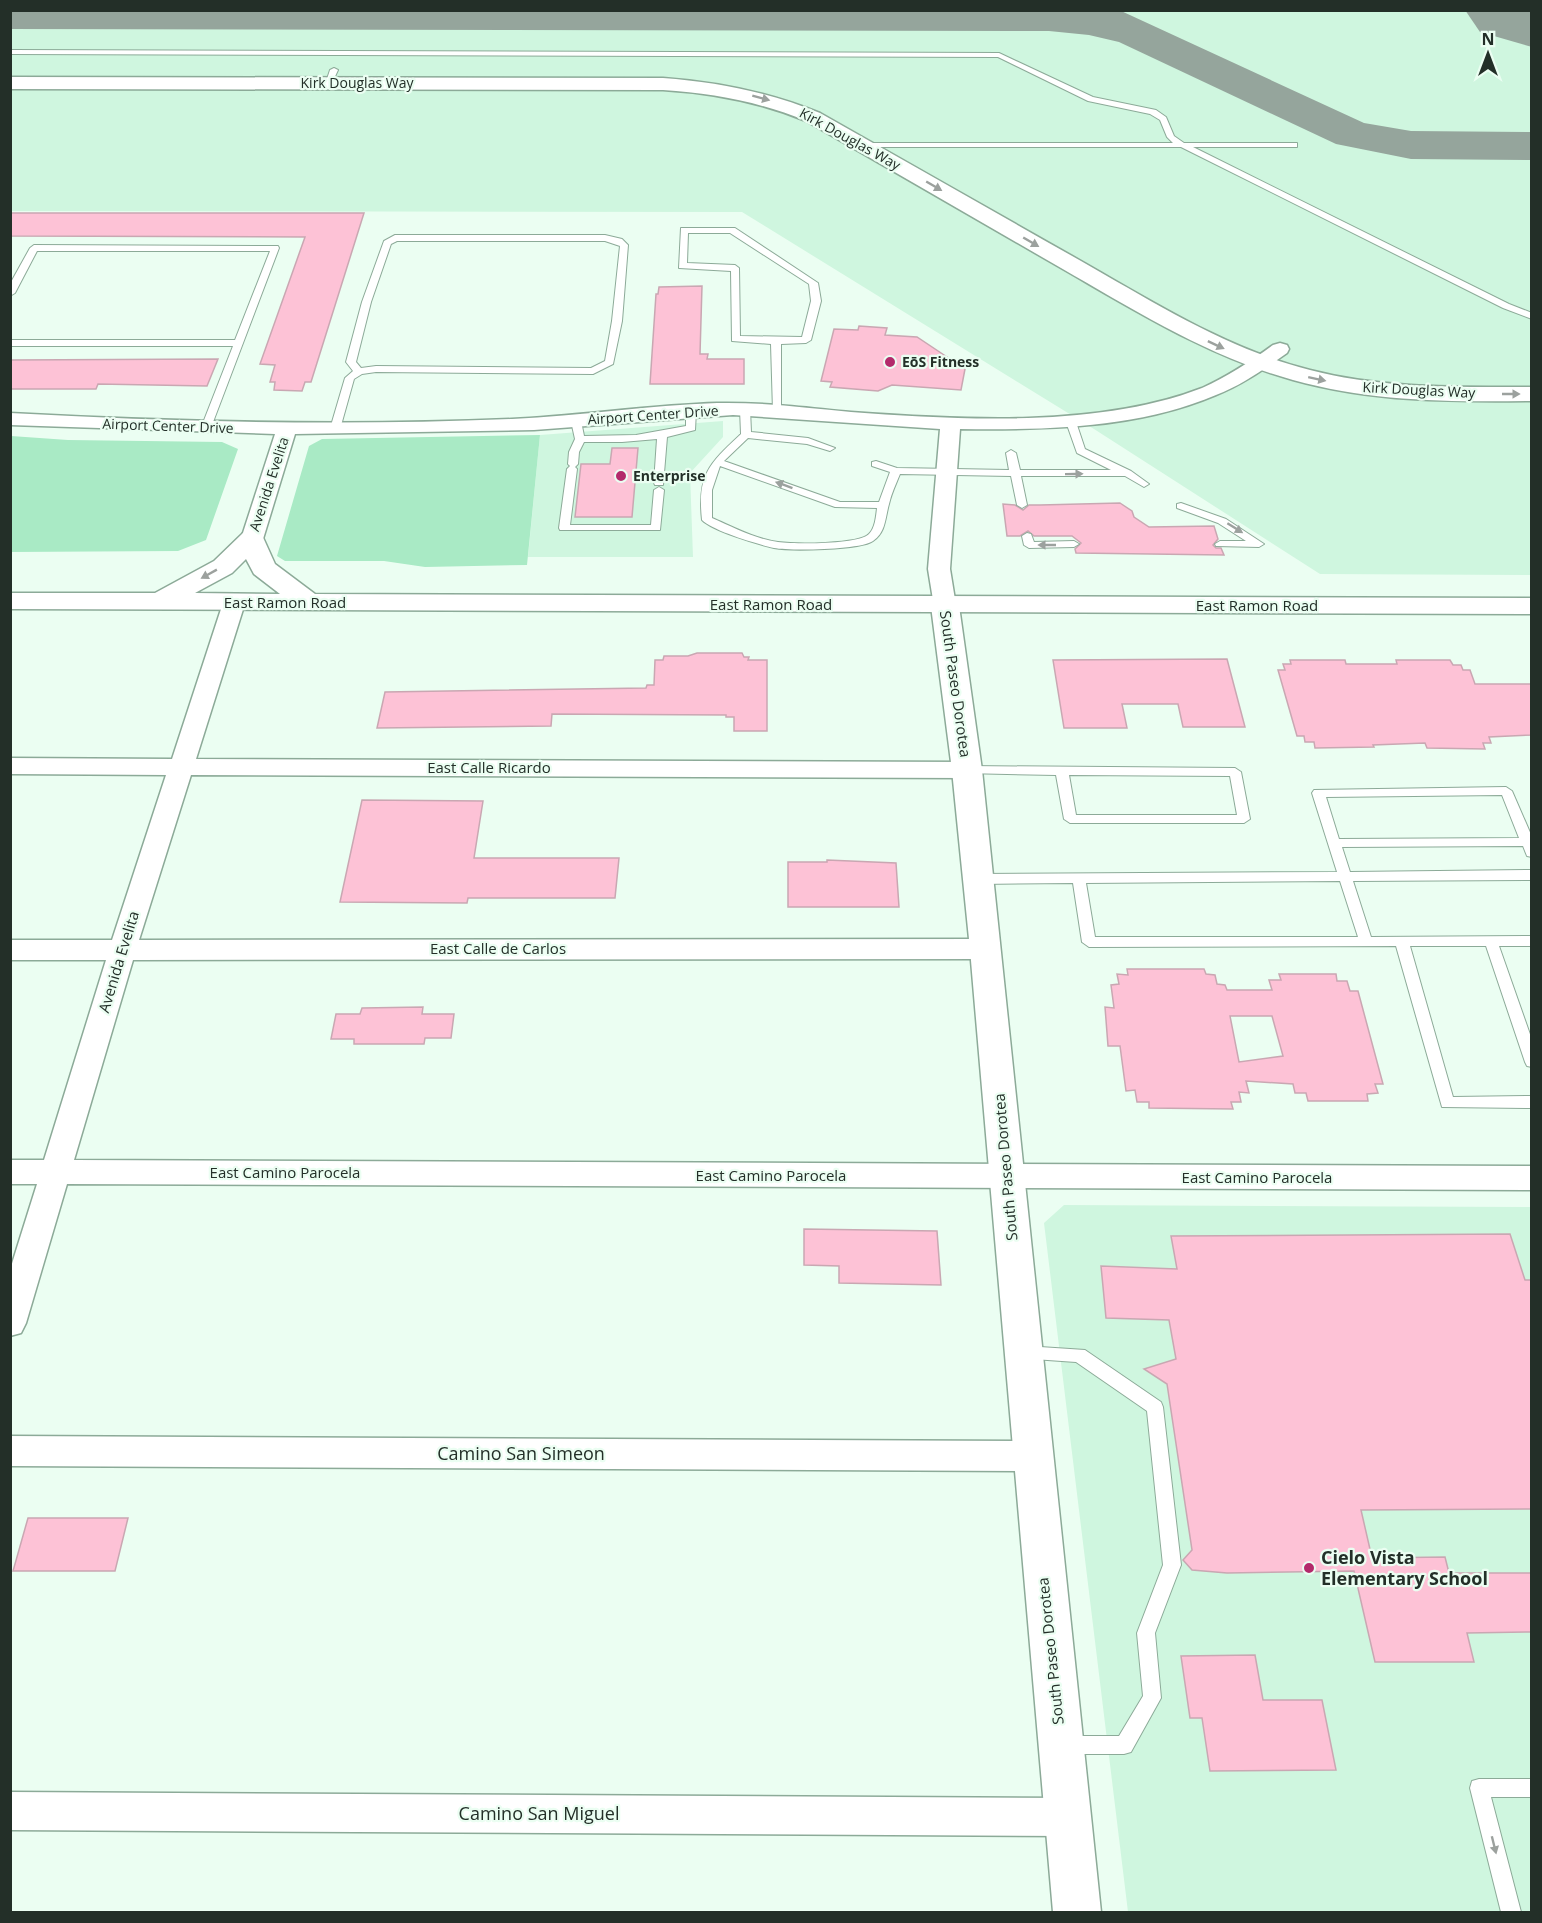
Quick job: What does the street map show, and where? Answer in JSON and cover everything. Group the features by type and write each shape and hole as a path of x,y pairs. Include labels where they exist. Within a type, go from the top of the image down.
{"street":[{"name":"Kirk Douglas Way","path":"10,69 663,84 717,88 752,96 866,136 903,145 933,162"},
{"name":"Kirk Douglas Way","path":"10,83 682,72 731,77 779,86 830,105"},
{"name":"Kirk Douglas Way","path":"866,136 1185,330 1221,348 1301,376 1387,391 1532,394"},
{"name":"Kirk Douglas Way","path":"1228,327 1280,349 1335,363 1414,372 1532,373"},
{"name":"Airport Center Drive","path":"10,419 286,430 508,425 578,430 691,411 778,411 950,423 1070,419 1126,414 1169,405 1208,392 1261,363 1280,349"},
{"name":"South Paseo Dorotea","path":"950,423 939,569 967,770 986,949 1032,1456 1077,1912"},
{"name":"Avenida Evelita","path":"252,539 286,430"},
{"path":"160,602 223,567 252,539 263,568 310,603"},
{"name":"East Ramon Road","path":"10,601 945,606 1532,606"},
{"name":"Avenida Evelita","path":"10,1323 122,950 234,603"},
{"name":"East Calle Ricardo","path":"10,766 967,770"},
{"name":"East Calle de Carlos","path":"10,950 986,949"},
{"name":"East Camino Parocela","path":"10,1172 1532,1178"},
{"name":"Camino San Simeon","path":"10,1451 1032,1456"},
{"name":"Camino San Miguel","path":"10,1811 1067,1817"}],"lane":[{"path":"10,52 991,54 1009,58 1091,99 1154,112 1163,118 1171,137 1182,145 1506,306 1532,316"},
{"path":"903,145 1294,146"},
{"path":"684,230 732,230 813,283 816,301 806,340 776,341 735,339 735,268 682,266 684,230"},
{"path":"335,429 350,378 360,371 376,369 593,371 602,368 610,362 617,321 624,245 619,241 605,238 394,238 387,243 380,259 356,339 351,362 360,371"},
{"path":"10,293 34,248 275,248 206,428"},
{"path":"776,341 778,411"},
{"path":"10,343 239,343"},
{"path":"745,410 746,435"},
{"path":"662,436 656,528 564,528 578,430 602,441 662,436 691,428 691,411"},
{"path":"1070,419 1076,451 1127,473 1144,484"},
{"path":"830,448 808,441 746,435 717,462 707,476 704,501 707,520 743,535 776,545 852,546 874,537 878,532 883,505 896,471"},
{"path":"1011,453 1022,505"},
{"path":"717,462 839,505 883,505"},
{"path":"876,464 896,471 946,473 1016,475 1127,473"},
{"path":"1181,506 1222,520 1259,544 1220,544"},
{"path":"1028,536 1029,545 1074,544"},
{"path":"967,770 1235,772 1244,819 1070,819 1062,771"},
{"path":"1335,843 1529,848 1506,791 1318,793 1366,942"},
{"path":"978,879 1532,875"},
{"path":"1079,878 1089,942 1532,941"},
{"path":"1491,941 1532,1062"},
{"path":"1402,942 1447,1102 1532,1102"},
{"path":"1023,1353 1079,1355 1155,1407 1172,1565 1146,1633 1152,1698 1124,1745 1061,1745"},
{"path":"1511,1912 1479,1788 1532,1788"}],"shaded area":[{"path":"11,11 1531,11 1531,575 1320,574 1094,429 742,212 11,211"},
{"path":"723,421 723,437 690,473 693,557 528,557 540,435"},
{"path":"540,435 527,565 425,567 384,561 285,561 277,556 309,446 322,439"},
{"path":"11,436 68,440 222,442 238,449 206,540 178,551 11,552"},
{"name":"Cielo Vista Elementary School","path":"1064,1205 1531,1207 1531,1912 1128,1912 1044,1223"}],"building":[{"path":"10,213 364,213 311,382 305,382 302,391 274,390 275,382 270,382 275,365 260,364 305,237 10,236"},
{"path":"702,286 700,354 708,354 707,359 744,359 744,384 650,384 656,294 658,294 659,287"},
{"name":"EōS Fitness","path":"859,326 887,328 885,335 917,337 965,369 961,390 892,385 878,391 830,387 832,382 821,381 834,329 858,330"},
{"path":"218,359 207,386 98,384 96,389 10,389 10,360"},
{"name":"Enterprise","path":"612,448 638,448 632,517 575,517 581,464 610,464"},
{"path":"1120,503 1132,511 1134,517 1149,527 1214,526 1218,539 1213,545 1221,548 1224,555 1076,553 1075,549 1081,543 1072,536 1034,536 1028,531 1020,536 1007,536 1003,504 1015,505 1023,510 1029,505"},
{"path":"697,653 742,653 744,657 749,657 748,660 767,660 767,731 734,731 734,717 726,717 726,715 552,714 551,726 377,728 385,692 646,688 647,685 654,685 655,660 663,660 664,656 688,656"},
{"path":"1227,659 1245,727 1183,727 1178,704 1122,704 1127,728 1064,728 1053,660"},
{"path":"1290,660 1345,660 1346,664 1397,664 1396,660 1450,660 1453,665 1461,665 1463,670 1470,670 1475,684 1532,684 1532,735 1489,737 1491,743 1483,743 1485,749 1427,748 1425,743 1315,748 1314,742 1305,742 1304,736 1297,736 1278,670 1285,670 1283,664 1291,664"},
{"path":"362,800 483,801 474,858 619,858 615,898 468,898 467,903 340,902"},
{"path":"827,860 896,863 899,907 788,907 788,862 827,862"},
{"path":"1127,969 1204,969 1206,974 1215,975 1217,984 1225,985 1227,990 1272,990 1269,980 1281,980 1279,974 1336,974 1337,981 1347,981 1350,991 1358,991 1383,1084 1375,1084 1378,1093 1367,1094 1368,1101 1308,1101 1306,1093 1295,1093 1293,1084 1246,1081 1249,1093 1239,1092 1241,1102 1231,1102 1233,1109 1149,1108 1149,1102 1137,1102 1135,1090 1126,1091 1120,1046 1108,1046 1105,1007 1114,1008 1111,985 1119,984 1117,974 1128,975","holes":["1230,1016 1272,1016 1283,1056 1239,1062"]},
{"path":"423,1007 422,1014 454,1014 451,1038 425,1038 424,1044 354,1044 354,1039 331,1039 336,1014 360,1014 362,1008"},
{"path":"804,1229 937,1231 941,1285 839,1283 839,1266 804,1265"},
{"path":"1510,1234 1525,1280 1532,1280 1532,1509 1361,1510 1372,1558 1445,1557 1449,1573 1532,1573 1532,1632 1467,1633 1474,1662 1375,1662 1354,1571 1227,1573 1192,1570 1183,1560 1192,1550 1167,1384 1144,1369 1176,1359 1169,1320 1106,1318 1101,1266 1177,1269 1171,1236"},
{"path":"28,1518 128,1518 115,1571 13,1571"},
{"path":"1255,1655 1263,1700 1322,1700 1336,1770 1210,1771 1202,1718 1190,1718 1181,1656"}],"taxiway":[{"path":"1084,10 1352,134 1411,145 1532,146"},
{"path":"10,17 1049,19 1089,22 1130,32"}],"runway":[{"path":"1516,10 1532,16"}],"place":[{"name":"EōS Fitness","path":"890,362"},
{"name":"Enterprise","path":"621,476"},
{"name":"Cielo Vista Elementary School","path":"1309,1568"}]}
